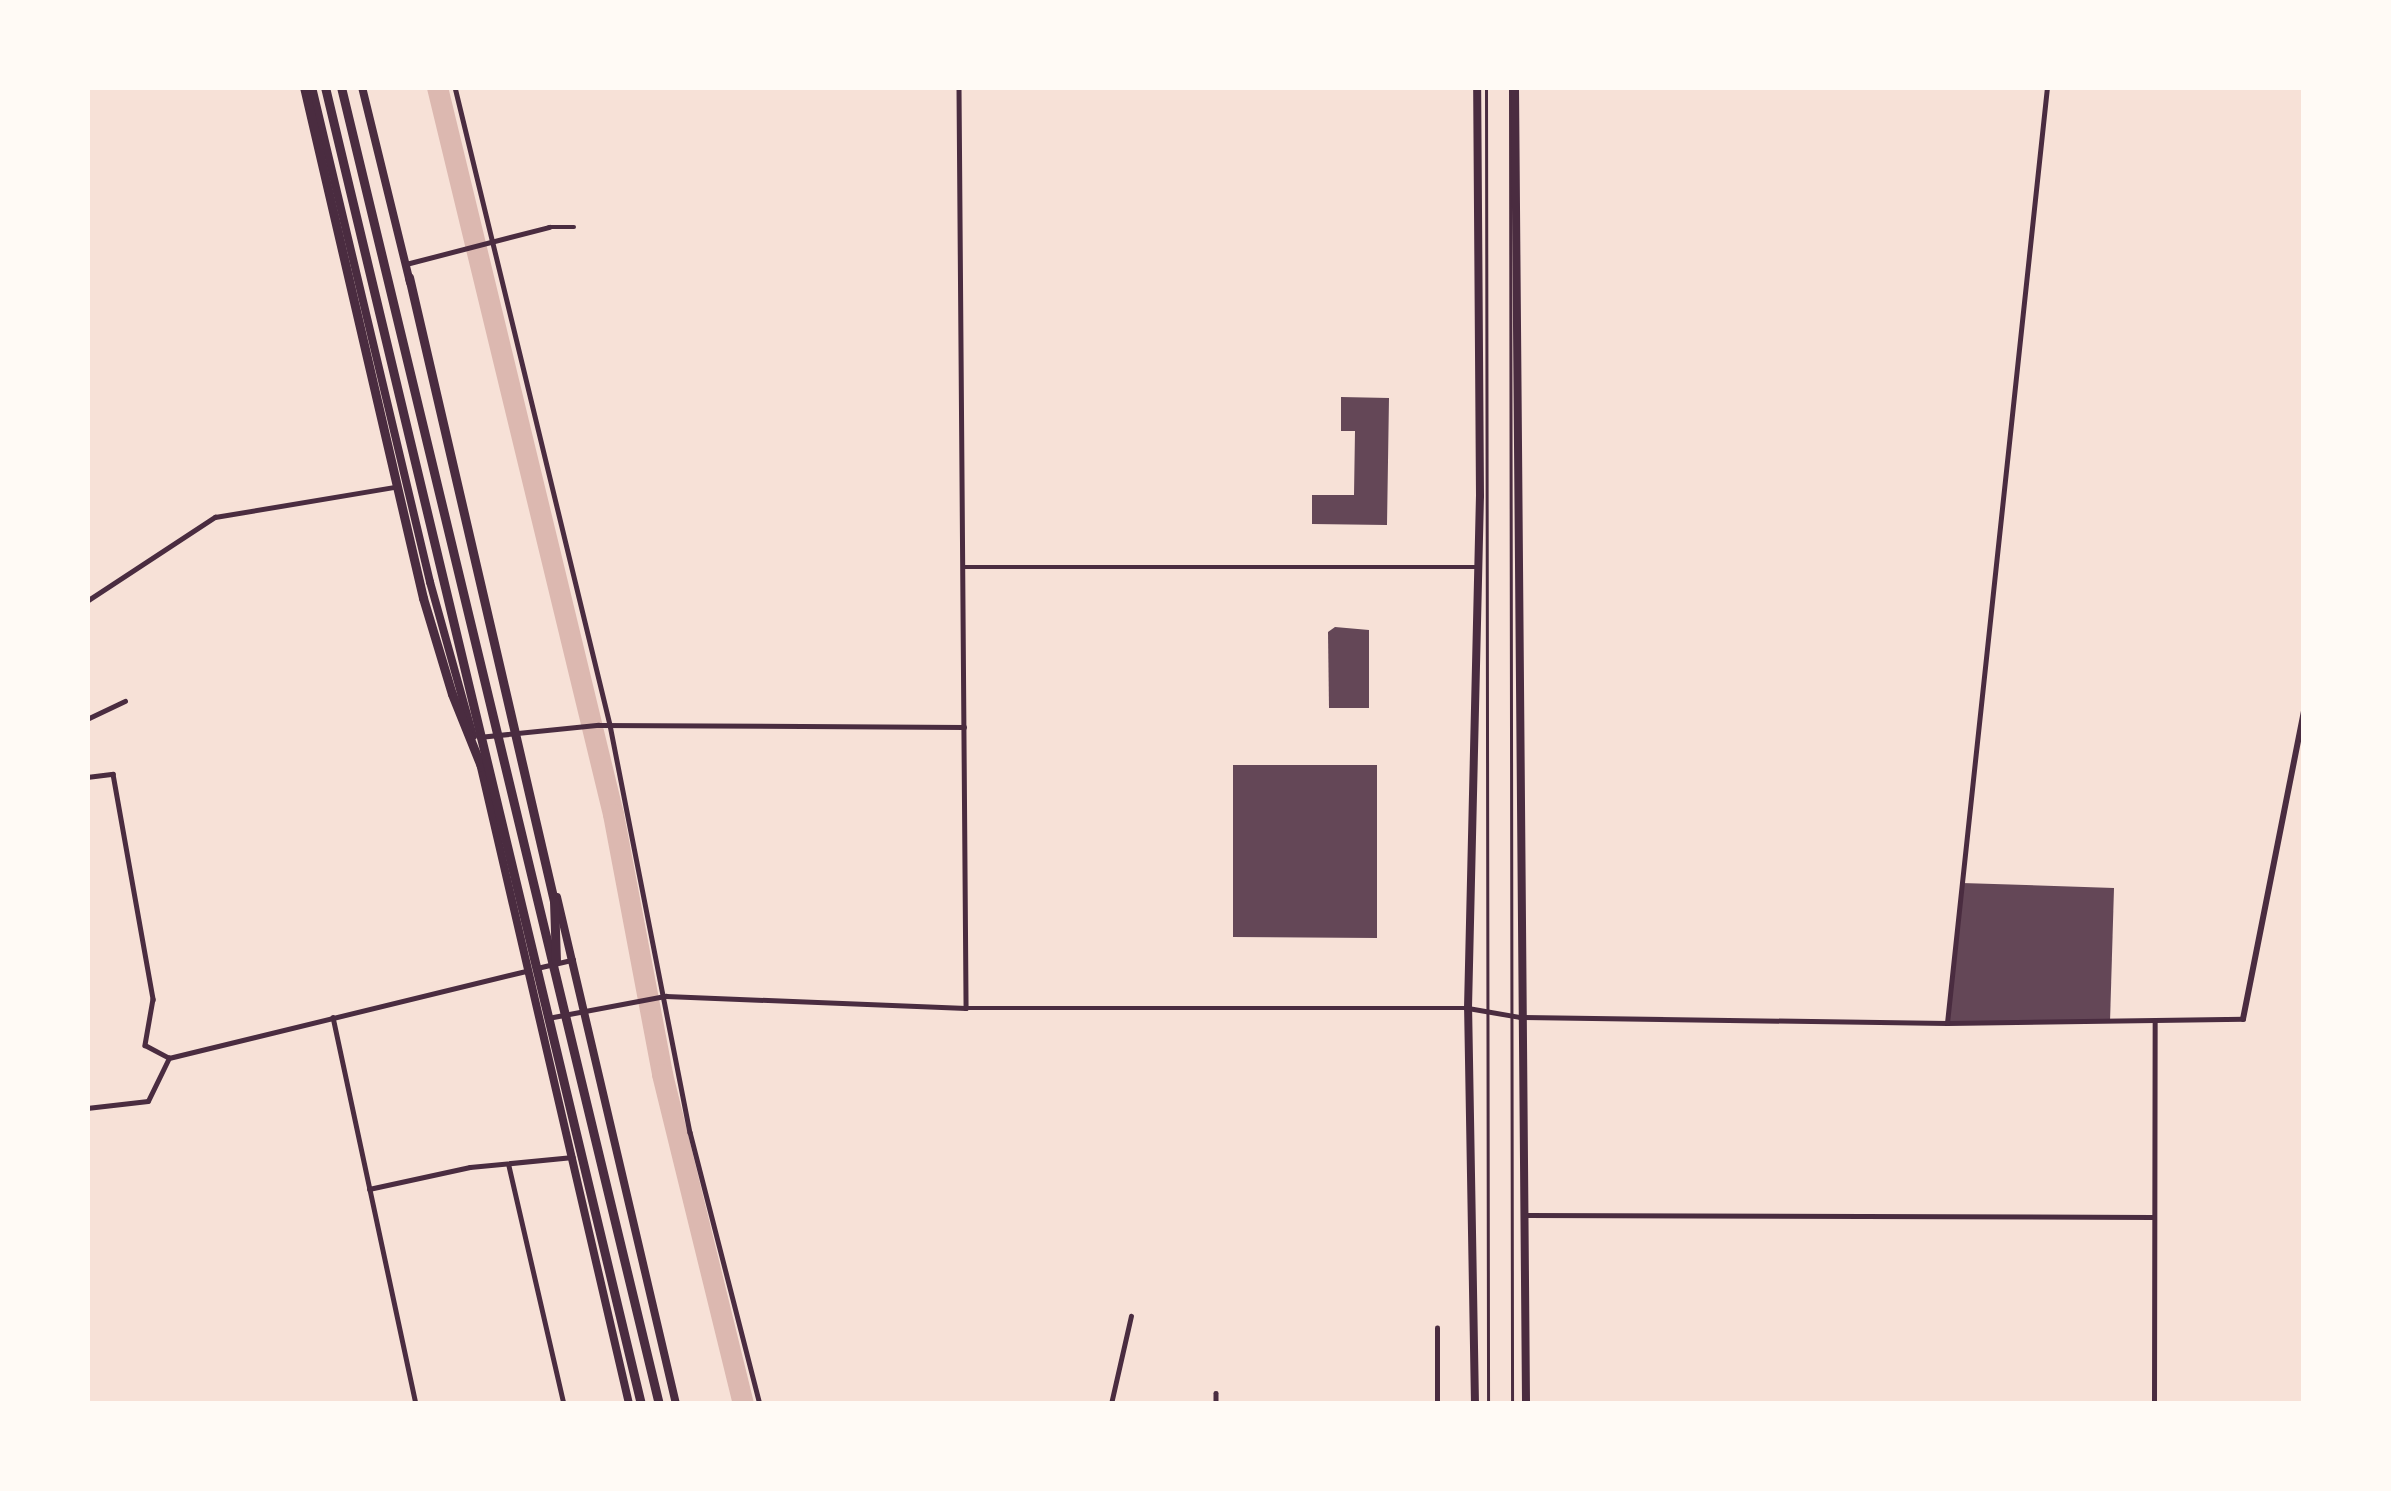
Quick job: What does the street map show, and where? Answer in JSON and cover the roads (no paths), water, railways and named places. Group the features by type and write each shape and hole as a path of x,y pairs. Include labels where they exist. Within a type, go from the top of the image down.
{"highway":[{"path":"325,87 641,1404"},
{"path":"341,87 659,1404"},
{"path":"307,91 423,598 452,694 493,794"},
{"path":"409,277 413,311 554,901 555,967"}],"main road":[{"path":"362,87 676,1404"},
{"path":"1474,1404 1468,1008 1478,566 1477,87"},
{"path":"1513,87 1515,1016 1526,1404"},
{"path":"307,91 531,970 628,1404"}],"street":[{"path":"455,87 489,243 610,725 690,1132 760,1404"},
{"path":"959,87 966,1008"},
{"path":"1947,1023 2047,87"},
{"path":"406,264 550,227 574,227"},
{"path":"87,601 215,517 406,486"},
{"path":"963,567 1478,566"},
{"path":"87,718 125,701"},
{"path":"542,1019 663,997 966,1008 1468,1008 1515,1016 1947,1023 2243,1018 2304,710"},
{"path":"473,737 598,725 964,727"},
{"path":"87,777 113,774 153,999 145,1045 169,1058 332,1014 572,960"},
{"path":"332,1014 416,1404"},
{"path":"2154,1404 2155,1021"},
{"path":"87,1108 148,1101 169,1058"},
{"path":"369,1189 470,1167 573,1157"},
{"path":"509,1166 565,1404"},
{"path":"1524,1214 2152,1217"},
{"path":"1111,1404 1131,1316"},
{"path":"1437,1328 1437,1404"},
{"path":"1216,1393 1216,1404"}],"lane":[{"path":"1486,87 1488,1404"},
{"path":"1512,1404 1515,1016"}],"waterway":[{"path":"437,87 613,814 662,1074 743,1404"}]}
